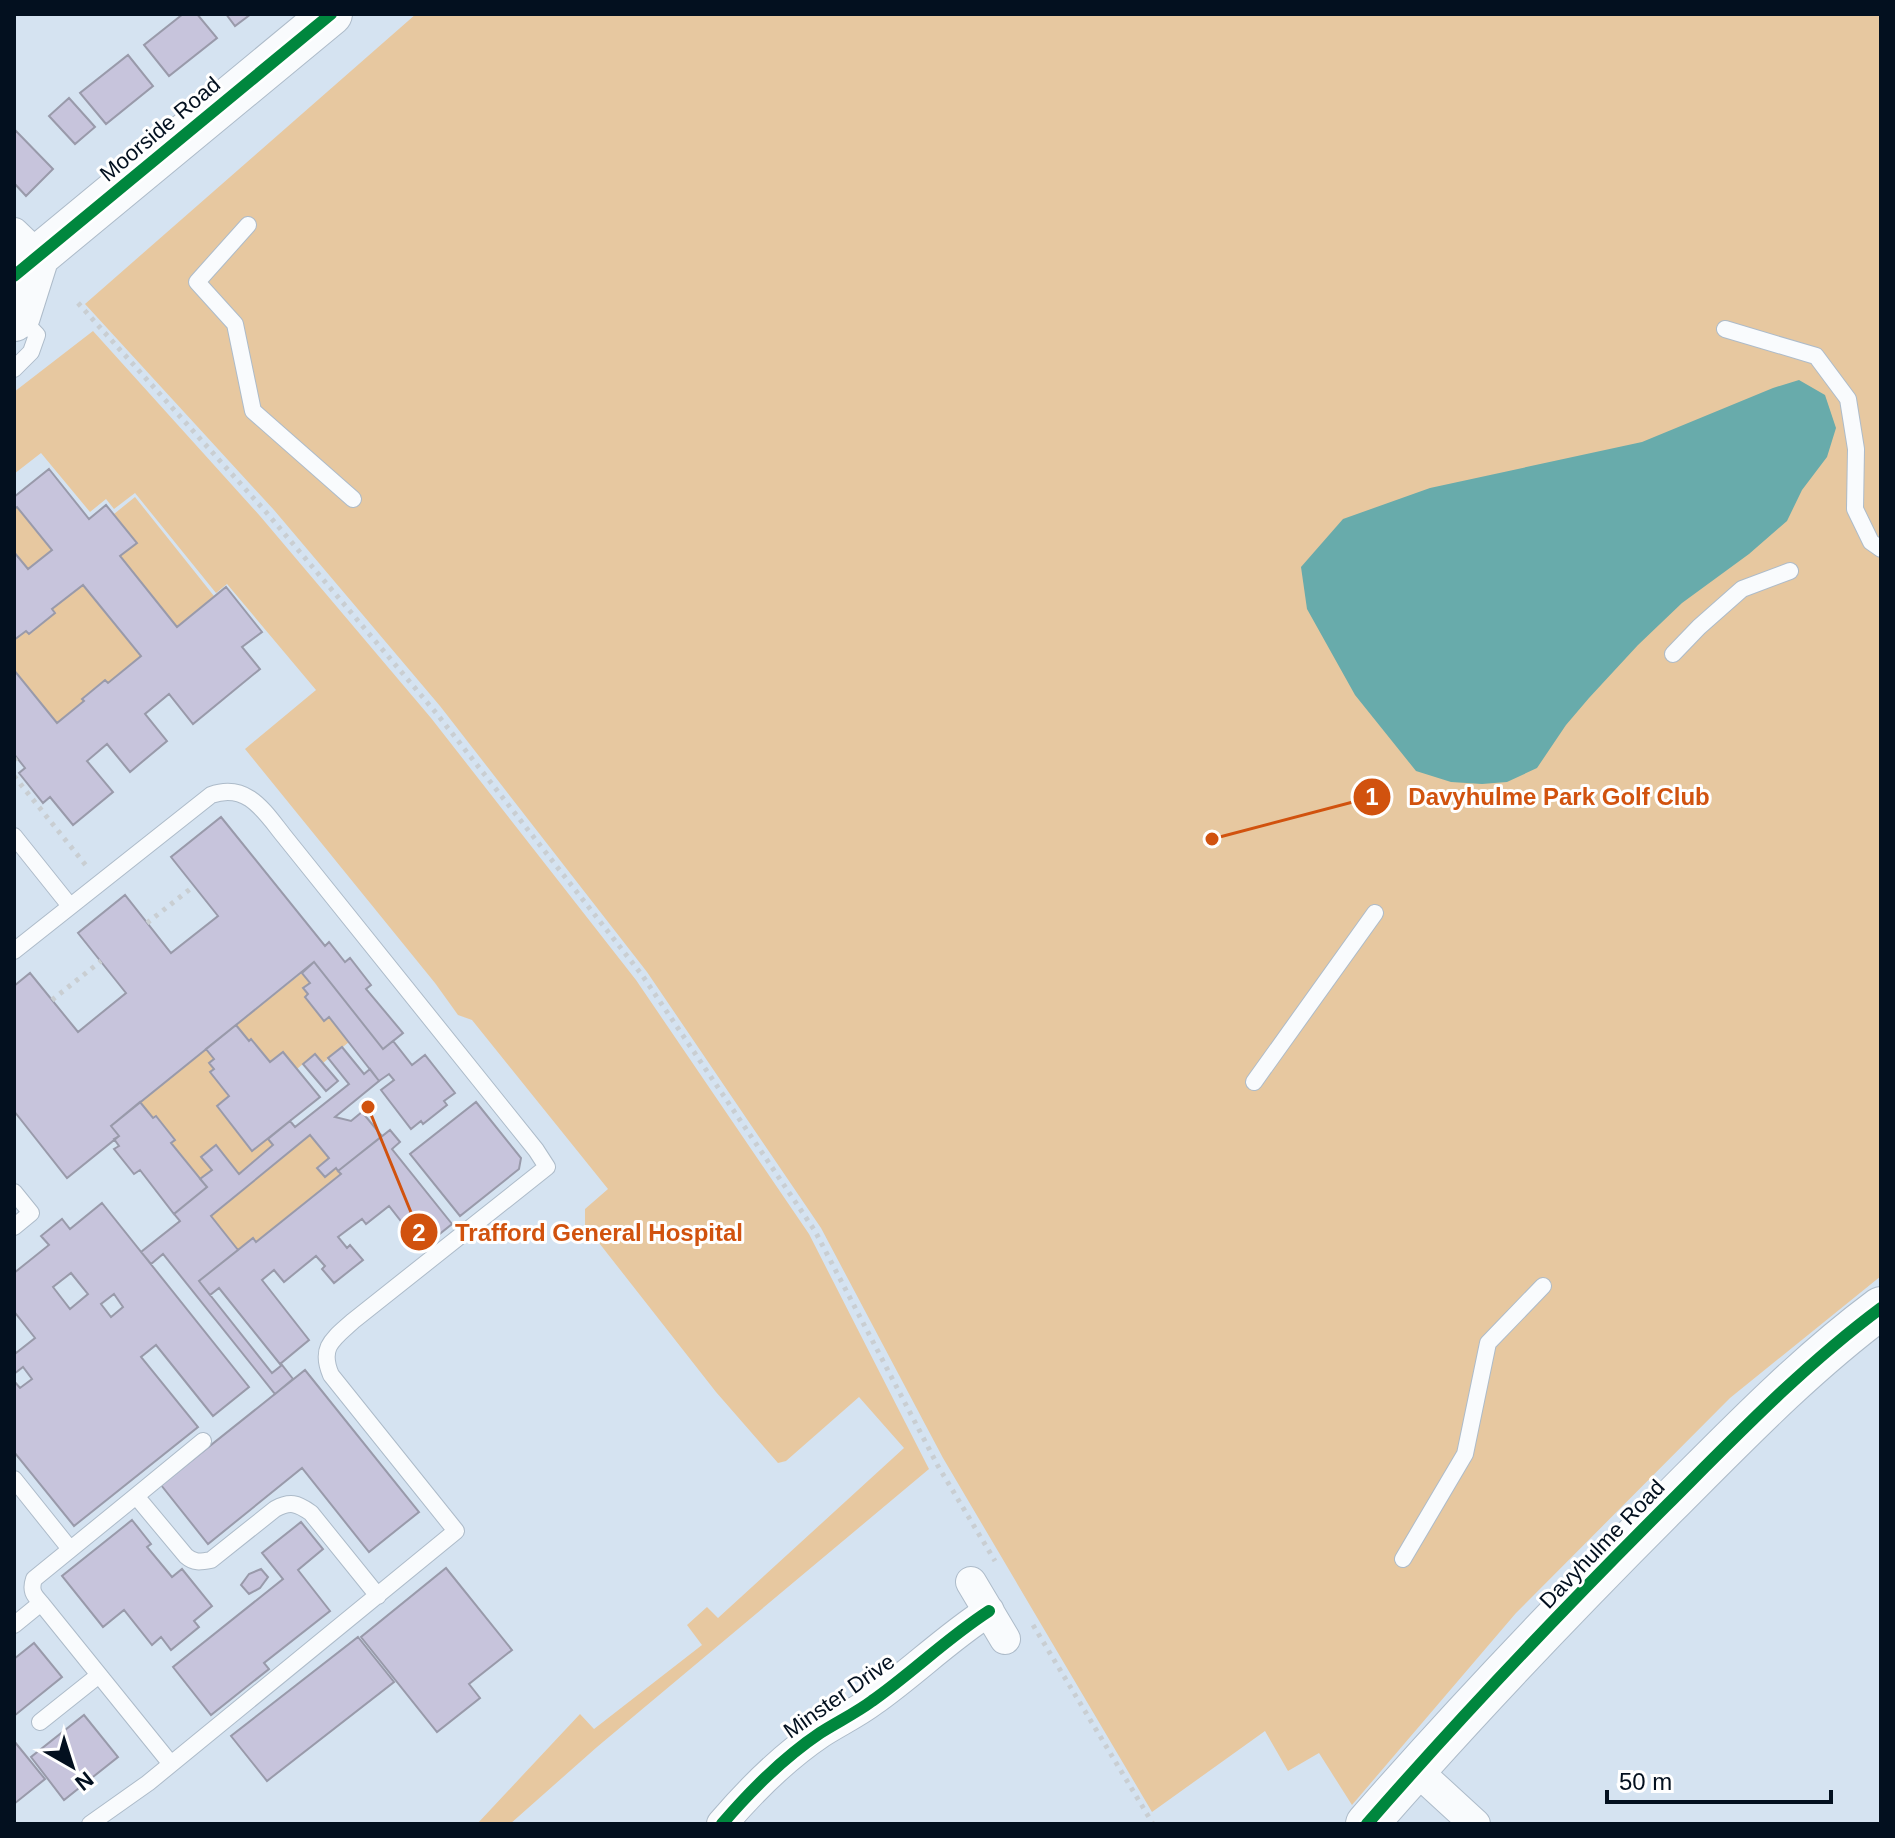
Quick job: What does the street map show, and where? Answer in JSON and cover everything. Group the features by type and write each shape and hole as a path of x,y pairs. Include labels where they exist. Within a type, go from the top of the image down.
{"street":[{"name":"Moorside Road","path":"20,280 331,14"},
{"name":"Davyhulme Road","path":"1367,1824 1603,1569 1757,1415 1832,1347 1881,1308"},
{"path":"971,1582 1005,1639"},
{"name":"Minster Drive","path":"722,1824 761,1781 791,1754 872,1701 989,1611"},
{"path":"1415,1769 1475,1824"}],"lane":[{"path":"248,225 197,282 235,324 253,411 353,499"},
{"path":"14,369 31,352 37,335 20,280"},
{"path":"1725,329 1816,356 1848,399 1856,449 1855,509 1871,542 1881,549"},
{"path":"1673,654 1742,589 1790,571"},
{"path":"14,951 211,795 234,791 247,796 268,815 547,1167 353,1321 326,1350 326,1363 331,1375 456,1531 171,1764 90,1824"},
{"path":"14,836 70,906"},
{"path":"1254,1082 1375,913"},
{"path":"14,1192 31,1213 14,1227"},
{"path":"1403,1559 1465,1454 1488,1343 1543,1286"},
{"path":"171,1764 31,1588 34,1579 203,1441"},
{"path":"14,1479 70,1549"},
{"path":"136,1496 186,1556 200,1562 211,1560 275,1509 286,1504 300,1505 311,1513 378,1596"},
{"path":"14,1625 41,1603"},
{"path":"40,1722 99,1675"}],"path":[{"path":"78,303 266,512 427,702 642,975 815,1231 938,1466 1001,1572"},
{"path":"14,776 88,869"},
{"path":"147,923 194,886"},
{"path":"52,1000 101,961"},
{"path":"1025,1612 1153,1824"}],"shaded area":[{"path":"416,14 1881,14 1881,1276 1730,1398 1516,1613 1352,1805 1319,1753 1288,1771 1265,1731 1152,1812 943,1458 821,1228 647,972 440,706 274,510 85,304"},
{"path":"93,331 260,516 431,718 636,980 809,1234 929,1469 597,1747 510,1824 477,1824 580,1714 594,1729 702,1645 687,1625 707,1607 718,1618 904,1448 859,1397 786,1461 778,1463 716,1392 585,1225 585,1209 608,1189 472,1020 458,1015 245,749 316,690 227,584 216,593 135,493 114,509 106,499 90,512 41,453 14,474 14,392"},
{"path":"1799,380 1825,395 1836,428 1827,457 1802,490 1787,521 1749,554 1682,603 1638,645 1566,725 1537,768 1507,782 1482,784 1451,782 1416,771 1355,695 1307,609 1301,567 1343,519 1430,488 1642,442"},
{"path":"135,497 214,596 177,627 120,556 136,542 114,514"},
{"path":"17,507 52,550 28,569 14,552 14,509"},
{"path":"83,585 141,656 108,683 105,680 57,723 14,670 14,640 26,631 29,634 54,614 52,609"},
{"path":"302,973 310,983 303,988 308,994 305,997 329,1017 349,1042 323,1063 315,1054 297,1069 283,1052 270,1062 236,1025"},
{"path":"206,1049 214,1059 209,1063 229,1096 217,1107 252,1150 268,1139 273,1145 239,1174 217,1146 212,1170 200,1179 171,1143 175,1140 140,1102"},
{"path":"310,1135 329,1158 318,1168 325,1177 336,1168 341,1174 256,1242 253,1238 238,1250 211,1216"}],"building":[{"path":"183,14 197,14 217,38 169,76 144,45"},
{"path":"226,14 251,14 235,26"},
{"path":"128,55 153,86 106,124 80,93"},
{"path":"69,98 95,127 75,144 49,116"},
{"path":"15,130 53,169 26,196 14,183"},
{"path":"49,469 89,519 106,505 137,543 120,556 177,627 226,587 262,632 242,647 260,669 193,724 169,694 145,714 167,741 130,772 107,744 87,761 113,792 73,825 50,797 43,803 19,773 25,768 14,754 14,670 57,723 105,680 108,683 141,656 83,585 52,609 55,613 29,634 26,631 14,640 14,552 28,569 52,550 17,507 14,509 14,497"},
{"path":"221,817 325,946 329,942 345,962 350,958 371,985 366,989 403,1033 383,1049 314,962 111,1126 119,1136 67,1178 14,1111 14,986 30,973 78,1032 126,993 78,933 125,895 171,953 218,916 171,857"},
{"path":"314,962 383,1049 393,1041 412,1065 425,1055 455,1093 444,1101 447,1105 423,1124 421,1121 411,1129 381,1090 394,1080 389,1074 379,1081 329,1017 324,1021 305,997 308,994 303,988 310,983 302,973"},
{"path":"236,1025 270,1062 283,1052 320,1097 252,1151 217,1106 229,1096 210,1072 214,1069 209,1063 214,1059 206,1049"},
{"path":"342,1047 364,1074 370,1069 379,1081 335,1117 351,1121 362,1112 382,1136 338,1171 336,1168 325,1177 317,1168 329,1158 310,1135 211,1216 238,1250 199,1281 272,1373 282,1365 293,1379 275,1394 163,1254 151,1264 141,1252 180,1221 174,1214 207,1187 200,1179 212,1170 201,1157 216,1145 239,1174 273,1145 268,1139 290,1121 295,1127 349,1084 328,1058"},
{"path":"315,1054 338,1081 326,1091 303,1064"},
{"path":"140,1102 175,1140 171,1143 207,1187 174,1214 140,1170 134,1174 114,1149 119,1146 114,1139 119,1136 111,1126"},
{"path":"476,1102 521,1158 519,1169 460,1216 410,1154"},
{"path":"390,1130 400,1142 392,1149 452,1224 422,1248 389,1206 366,1224 362,1219 338,1237 363,1260 334,1283 316,1256 284,1282 274,1270 262,1280 309,1340 280,1364 219,1288 210,1295 199,1281 253,1238 256,1242"},
{"path":"102,1203 249,1387 213,1416 156,1345 141,1357 198,1427 74,1526 14,1452 14,1381 20,1388 32,1379 23,1367 14,1374 14,1350 16,1353 35,1338 16,1314 14,1316 14,1273 49,1245 41,1236 62,1219 70,1229","holes":["71,1273 88,1294 70,1309 53,1287","114,1294 123,1307 111,1317 101,1304"]},
{"path":"305,1370 419,1512 369,1552 302,1468 208,1544 161,1485"},
{"path":"132,1520 151,1544 147,1547 172,1577 182,1569 212,1606 194,1621 199,1627 171,1650 161,1637 152,1645 124,1610 103,1627 62,1576"},
{"path":"301,1522 323,1549 298,1570 330,1611 264,1663 269,1669 211,1715 173,1667 283,1579 262,1553"},
{"path":"446,1568 512,1650 469,1684 480,1698 437,1732 361,1637"},
{"path":"261,1569 268,1577 260,1588 249,1594 241,1585 249,1574"},
{"path":"358,1637 394,1682 267,1781 231,1736"},
{"path":"34,1643 62,1677 14,1716 14,1659"},
{"path":"84,1715 118,1757 64,1800 31,1757"},
{"path":"14,1741 45,1779 14,1804"}],"cycle path":[{"path":"14,276 331,14"},
{"path":"1367,1824 1514,1662 1667,1505 1797,1378 1881,1308"},
{"path":"722,1824 793,1753 860,1710 989,1611"}],"place":[{"name":"Davyhulme Park Golf Club","path":"1212,839"},
{"name":"Trafford General Hospital","path":"368,1107"}]}
